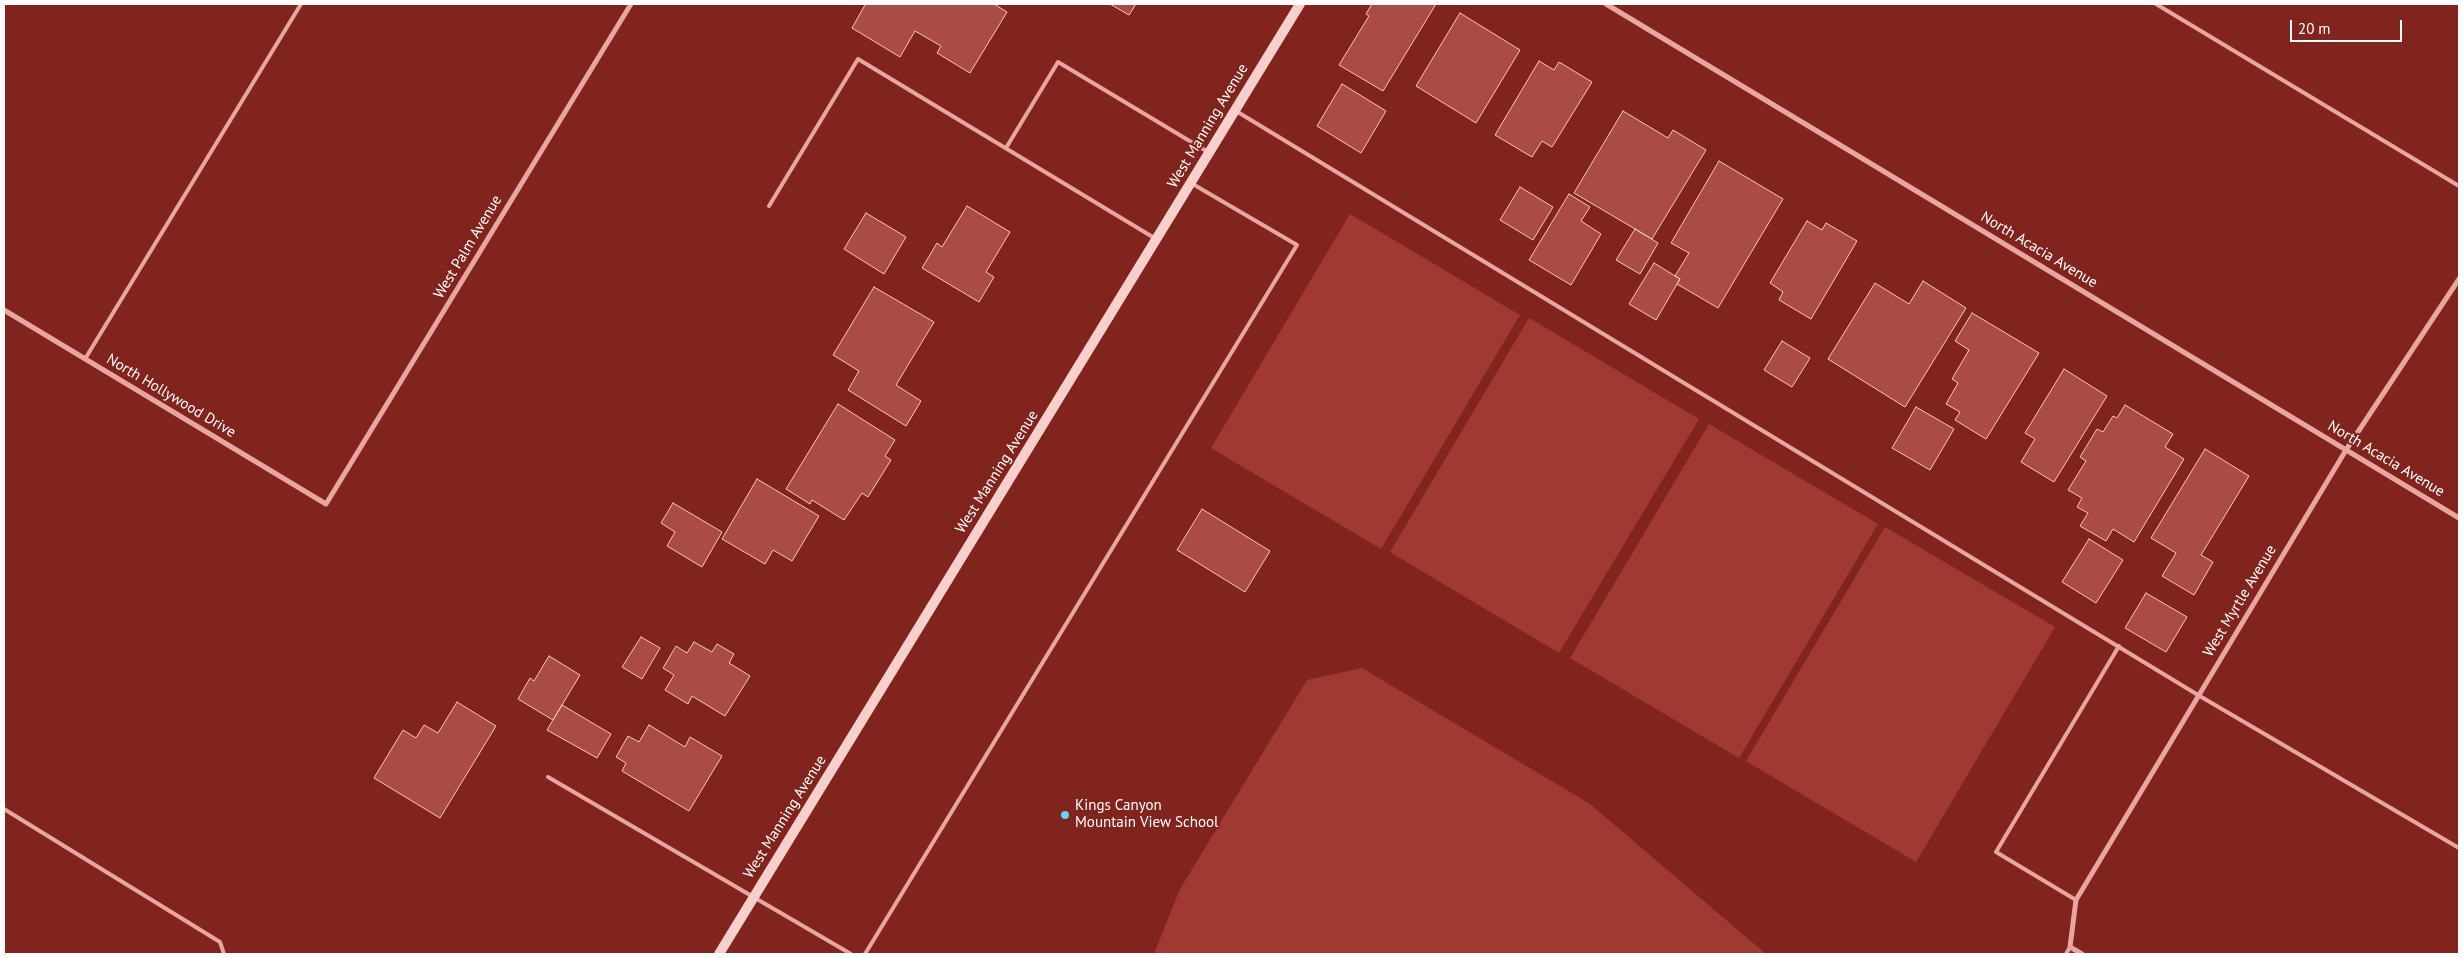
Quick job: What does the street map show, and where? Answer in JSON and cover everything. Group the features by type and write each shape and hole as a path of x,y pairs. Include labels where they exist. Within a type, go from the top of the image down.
{"main road":[{"name":"West Manning Avenue","path":"719,954 1300,4"}],"street":[{"name":"West Palm Avenue","path":"326,504 631,4"},
{"name":"North Acacia Avenue","path":"1606,4 2459,518"},
{"name":"West Myrtle Avenue","path":"2070,947 2076,900 2346,450 2459,279"},
{"name":"North Hollywood Drive","path":"4,310 326,504"},
{"path":"2070,947 2082,954"}],"lane":[{"path":"86,359 302,4"},
{"path":"2156,4 2459,186"},
{"path":"769,206 858,59 1157,239"},
{"path":"1006,148 1058,62 1209,153"},
{"path":"1235,111 2198,695 2459,848"},
{"path":"864,954 1297,245 1191,183"},
{"path":"2076,900 1996,852 2119,646"},
{"path":"548,777 852,954"},
{"path":"4,809 220,942 224,954"},
{"path":"2066,954 2070,947"}],"shaded area":[{"path":"1350,214 1520,315 1381,549 1211,448"},
{"path":"1529,318 1699,419 1559,653 1390,552"},
{"path":"1709,424 1878,524 1739,758 1570,658"},
{"path":"1885,527 2055,627 1916,862 1746,761"},
{"path":"1362,668 1590,804 1766,954 1154,954 1180,889 1307,680"}],"building":[{"path":"863,4 994,4 1007,12 970,73 937,53 941,46 915,31 900,57 852,28 865,5"},
{"path":"1110,4 1136,4 1129,15"},
{"path":"1372,4 1436,4 1383,91 1339,65 1369,16 1366,14"},
{"path":"1460,13 1520,50 1476,123 1416,86"},
{"path":"1539,61 1554,70 1559,62 1592,82 1552,147 1542,141 1532,157 1495,135"},
{"path":"1342,84 1386,111 1361,153 1317,126"},
{"path":"1623,111 1668,138 1673,130 1706,150 1652,239 1574,193"},
{"path":"1719,161 1783,199 1718,308 1677,284 1680,279 1675,276 1689,253 1671,243"},
{"path":"1520,187 1553,207 1533,240 1500,220"},
{"path":"1569,194 1590,207 1581,221 1601,234 1571,285 1529,260"},
{"path":"967,206 1010,232 986,272 994,277 979,302 922,268 937,243 942,247"},
{"path":"866,213 906,237 884,274 844,249"},
{"path":"1807,221 1822,230 1826,223 1857,241 1811,319 1779,300 1783,292 1770,283"},
{"path":"1635,229 1658,243 1640,274 1616,260"},
{"path":"1654,263 1680,279 1656,320 1629,304"},
{"path":"1923,281 1966,308 1905,407 1828,359 1875,283 1909,304"},
{"path":"874,287 934,322 896,385 921,401 906,426 848,390 859,371 833,355"},
{"path":"1972,313 2039,353 1986,439 1955,420 1960,412 1946,404 1958,383 1952,379 1969,350 1955,341"},
{"path":"1782,341 1810,358 1792,387 1764,370"},
{"path":"2064,369 2107,396 2054,482 2021,462 2035,439 2025,433"},
{"path":"838,404 895,440 885,456 891,460 868,497 862,493 844,520 812,500 810,504 786,489"},
{"path":"2125,405 2173,434 2165,447 2184,459 2134,542 2113,529 2106,541 2080,526 2088,513 2077,507 2082,498 2068,490 2086,461 2080,457 2097,429 2103,432 2113,416 2117,418"},
{"path":"1916,407 1954,429 1930,470 1892,448"},
{"path":"2205,449 2249,476 2201,555 2213,562 2194,595 2162,576 2176,553 2151,538"},
{"path":"757,479 819,516 792,561 773,550 765,564 722,539"},
{"path":"673,503 722,532 702,567 667,546 675,532 661,523"},
{"path":"1202,509 1270,551 1245,592 1177,550"},
{"path":"2089,539 2123,560 2096,603 2062,582"},
{"path":"2146,593 2187,617 2166,652 2125,628"},
{"path":"641,637 660,648 642,679 622,667"},
{"path":"694,642 712,652 717,644 734,654 729,663 750,676 725,716 692,696 688,704 665,690 674,675 663,668 676,646 687,653"},
{"path":"549,656 580,675 553,720 518,699 530,678 534,681"},
{"path":"457,702 496,726 440,818 374,778 403,730 416,738 424,725 438,733"},
{"path":"562,705 611,734 597,758 547,730"},
{"path":"649,725 685,747 690,737 722,756 689,811 622,771 626,763 616,757 628,736 639,742"}],"place":[{"name":"Kings Canyon Mountain View School","path":"1065,815"}]}
